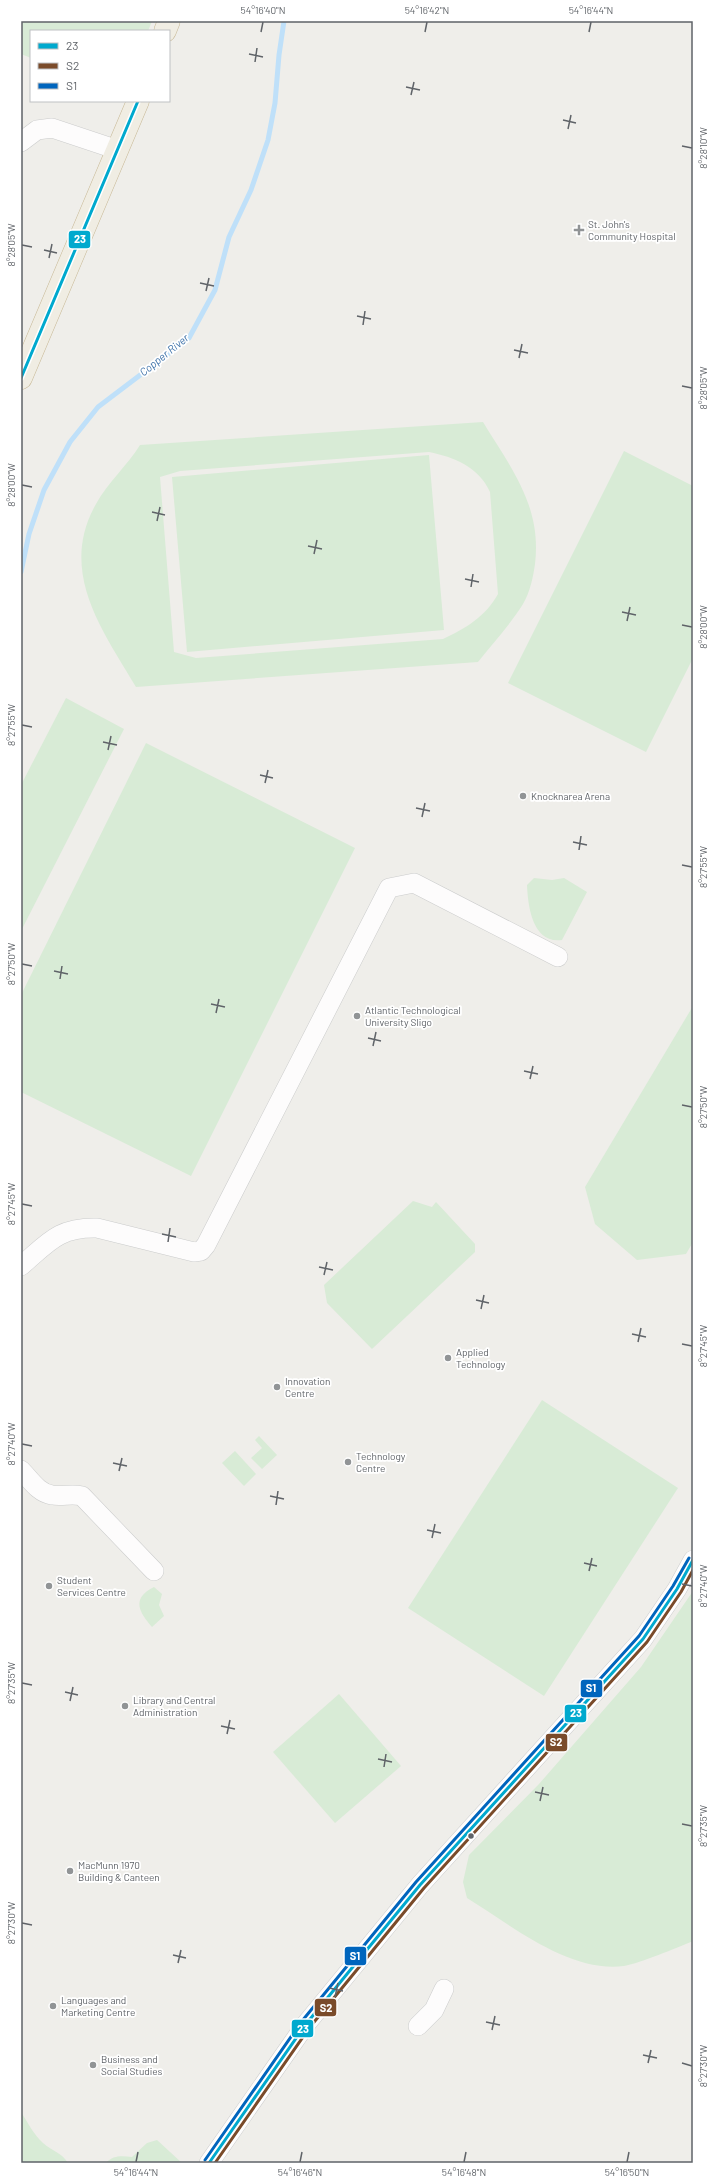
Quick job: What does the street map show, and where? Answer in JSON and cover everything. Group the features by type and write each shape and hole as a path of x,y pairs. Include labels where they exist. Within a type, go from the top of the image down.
{"highway":[{"path":"21,378 138,102"}],"street":[{"path":"21,142 37,130 52,128 118,150"},
{"path":"21,1266 53,1239 68,1230 82,1228 97,1228 194,1252 201,1250 206,1245 389,888 414,882 558,957"},
{"path":"21,1470 42,1492 52,1495 73,1493 82,1496 154,1571"},
{"path":"209,2163 306,2024 325,2000 420,1885 643,1639 677,1589 693,1560"},
{"path":"418,2026 434,2010 444,1989"}],"green space":[{"path":"21,21 152,21 148,30 30,30 30,58 21,54"},
{"path":"483,422 504,455 522,488 534,524 536,543 535,564 528,595 513,619 478,662 136,687 98,622 89,599 83,576 81,553 85,529 96,504 106,488 140,445","holes":["429,452 465,464 479,476 490,492 498,594 487,609 474,621 443,639 196,658 174,652 160,477 180,471"]},
{"path":"624,451 693,486 693,658 646,752 508,683"},
{"path":"429,455 444,630 187,652 172,477"},
{"path":"66,698 124,729 21,931 21,785"},
{"path":"146,743 355,848 191,1176 21,1092 21,995"},
{"path":"534,878 552,880 564,878 587,892 562,940 552,940 544,936 534,923 529,904 527,885"},
{"path":"693,1006 693,1242 686,1254 637,1260 595,1224 585,1187"},
{"path":"413,1201 432,1207 436,1202 475,1244 475,1252 372,1349 327,1303 324,1285"},
{"path":"542,1400 678,1488 544,1696 408,1608"},
{"path":"259,1436 277,1455 262,1469 251,1458 262,1448 255,1440"},
{"path":"235,1451 256,1474 244,1486 222,1463"},
{"path":"154,1587 162,1594 159,1605 164,1616 152,1627 141,1611 140,1601 142,1596"},
{"path":"693,1591 693,1941 649,1959 624,1966 603,1966 582,1962 541,1945 467,1898 463,1882 469,1855 539,1784 641,1667"},
{"path":"339,1694 401,1766 335,1823 273,1752"},
{"path":"21,2112 31,2129 40,2140 46,2146 62,2156 68,2163 21,2163"},
{"path":"157,2140 182,2163 106,2163 115,2157 132,2157 147,2143"}],"waterway":[{"name":"Copper River","path":"21,572 29,534 44,490 70,442 98,407 189,338 215,290 229,237 251,190 268,140 275,103 279,55 284,21"}],"transit line":[{"name":"23","path":"21,378 138,102"},
{"name":"S1","path":"205,2160 302,2021 416,1882 639,1636 673,1586 689,1558"},
{"name":"23","path":"209,2163 306,2024 420,1885 643,1639 677,1589 693,1560"},
{"name":"S2","path":"215,2163 310,2027 424,1888 647,1642 681,1592 693,1570"}],"place":[{"name":"St. John's Community Hospital","path":"579,230"},
{"name":"Knocknarea Arena","path":"523,796"},
{"name":"Atlantic Technological University Sligo","path":"357,1016"},
{"name":"Applied Technology","path":"448,1358"},
{"name":"Innovation Centre","path":"277,1387"},
{"name":"Technology Centre","path":"348,1462"},
{"name":"Student Services Centre","path":"49,1586"},
{"name":"Library and Central Administration","path":"125,1706"},
{"name":"MacMunn 1970 Building & Canteen","path":"70,1871"},
{"name":"Languages and Marketing Centre","path":"53,2006"},
{"name":"Business and Social Studies","path":"93,2065"}]}
